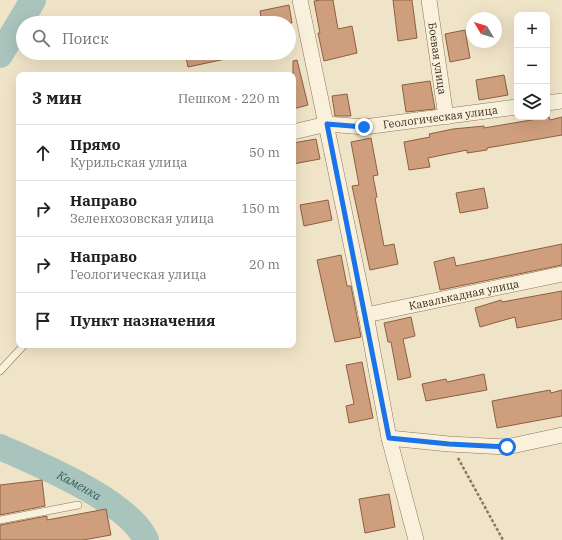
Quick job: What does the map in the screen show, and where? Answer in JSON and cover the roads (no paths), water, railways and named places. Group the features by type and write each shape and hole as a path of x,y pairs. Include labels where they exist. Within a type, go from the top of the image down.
{"street":[{"path":"300,0 366,315 389,438 416,540"},
{"name":"Боевая улица","path":"429,0 446,116"},
{"path":"550,103 562,101"},
{"name":"Геологическая улица","path":"296,131 327,124 364,127 514,107"},
{"name":"Кавалькадная улица","path":"366,315 562,274"},
{"path":"389,438 449,444 507,447 562,435"}],"lane":[{"path":"0,371 21,348"},
{"path":"0,520 78,505"}],"waterway":[{"path":"23,16 33,0"},
{"path":"0,55 16,28"},
{"name":"Каменка","path":"0,447 81,485 102,498 121,511 136,526 146,540"}]}
